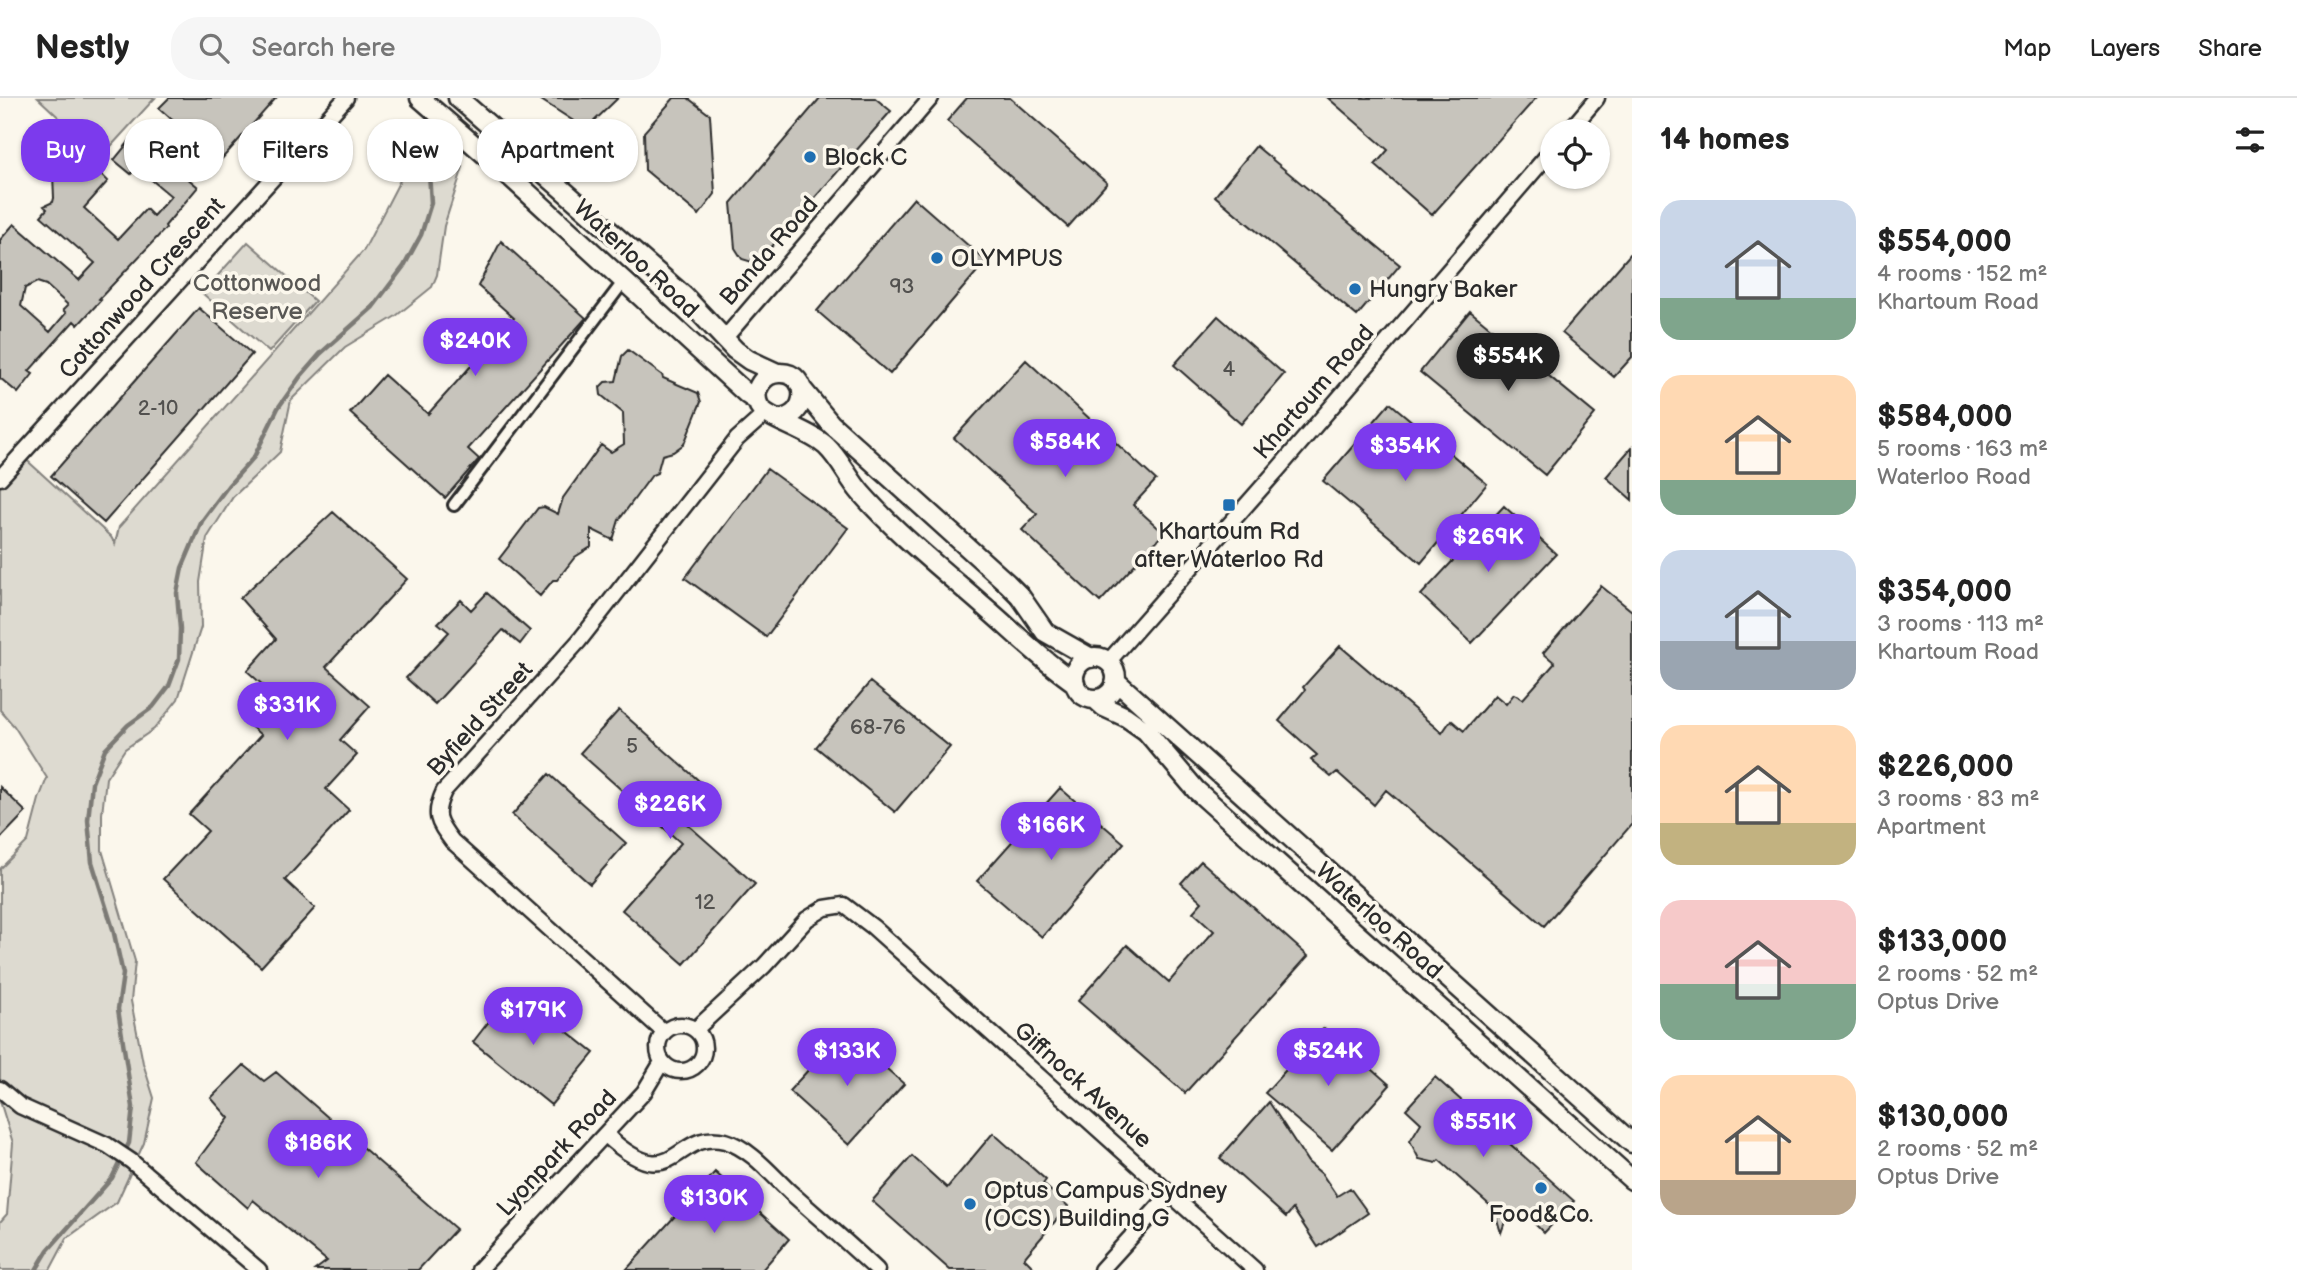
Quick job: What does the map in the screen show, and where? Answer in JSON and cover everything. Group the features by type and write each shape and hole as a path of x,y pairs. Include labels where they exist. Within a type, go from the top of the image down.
{"street":[{"name":"Cottonwood Crescent","path":"0,478 346,98"},
{"name":"Waterloo Road","path":"420,98 504,171 766,411 807,432 827,447 860,492 873,505 940,568 1075,683"},
{"name":"Waterloo Road","path":"458,98 684,296 724,339 749,360 777,373"},
{"name":"Banda Road","path":"724,339 931,98"},
{"path":"1579,119 1597,98"},
{"name":"Khartoum Road","path":"1099,660 1304,439 1540,164"},
{"path":"454,505 624,281"},
{"path":"802,389 803,397 797,411 785,418 766,411 756,393 763,379 777,373 794,378 831,424 1020,596 1045,632 1099,660 1115,671 1116,679 1112,691 1095,699 1082,694 1075,683 1077,669 1084,660 1099,660"},
{"name":"Byfield Street","path":"664,1032 452,841 439,824 437,808 444,791 579,642 737,439 766,411"},
{"name":"Waterloo Road","path":"1116,679 1632,1143"},
{"name":"Waterloo Road","path":"1095,699 1146,731 1196,790 1632,1181"},
{"name":"Giffnock Avenue","path":"695,1030 764,966 807,919 825,908 844,905 880,934 1255,1270"},
{"path":"682,1025 695,1030 704,1043 702,1059 697,1065 690,1070 674,1071 662,1062 657,1046 664,1032 682,1025"},
{"name":"Lyonpark Road","path":"479,1270 644,1092 662,1062"},
{"path":"0,1089 20,1106 107,1145 131,1161 259,1270"},
{"path":"606,1135 625,1153 648,1162 669,1161 707,1139 727,1142 754,1159 877,1270"},
{"path":"1101,1270 1170,1194"}],"green space":[{"path":"38,98 155,98 136,119 124,119 124,132 110,147 110,119 60,119"},
{"path":"399,182 458,182 444,226 437,275 432,287 396,316 345,347 291,400 280,452 233,497 207,538 200,582 201,627 178,699 154,729 125,749 106,778 102,814 102,850 135,961 131,1001 143,1063 154,1098 144,1143 117,1202 67,1238 50,1270 0,1270 0,1222 7,1214 13,1143 0,1101 0,869 28,841 47,778 14,726 0,710 0,478 20,454 111,537 115,544 119,527 364,250"},
{"name":"Cottonwood Reserve","path":"248,242 315,301 269,352 202,293"}],"building":[{"path":"169,98 276,98 257,119 238,119 238,141 224,156 224,119 171,119 159,108"},
{"path":"538,98 618,98 596,119 571,119"},
{"path":"674,98 688,98 710,115 715,194 699,215 645,170 644,132"},
{"name":"Block C","path":"820,98 875,98 891,111 761,259 752,262 742,259 735,248 731,203"},
{"path":"967,98 1010,98 1107,183 1068,227 947,121"},
{"path":"1328,98 1536,98 1432,215 1375,165 1388,150"},
{"path":"1256,146 1400,265 1357,316 1215,196"},
{"path":"124,148 124,168 114,160"},
{"path":"53,182 107,182 84,208 118,239 146,209 153,216 171,196 154,182 192,182 198,187 166,228 99,299 101,300 78,325 74,321 29,371 33,374 18,393 0,378 0,240 14,224 79,280 95,263 41,216 47,209 44,206 53,202","holes":["37,282 46,285 68,305 63,310 66,313 50,332 21,306 25,288"]},
{"path":"914,198 986,261 890,374 817,311"},
{"path":"501,241 586,318 468,449 479,459 445,498 350,413 384,375 428,414 514,318 478,286"},
{"path":"1632,252 1632,357 1614,377 1562,333"},
{"path":"199,308 252,354 104,523 51,476"},
{"path":"1470,311 1595,414 1545,475 1420,372"},
{"path":"1218,316 1284,374 1241,424 1174,365"},
{"path":"628,350 663,378 698,393 701,402 684,444 673,452 662,455 657,473 652,475 619,520 613,540 591,529 591,547 575,557 540,596 499,559 538,508 544,507 558,514 563,498 601,445 611,452 624,444 623,413 601,395 600,387 605,382 616,381 622,356"},
{"path":"1026,360 1156,480 1133,505 1164,533 1100,602 1022,530 1037,514 954,438"},
{"path":"1390,403 1487,484 1421,563 1323,481"},
{"path":"1632,447 1632,500 1606,477"},
{"path":"767,469 848,528 766,637 685,578"},
{"path":"1504,506 1556,554 1472,643 1421,595"},
{"path":"333,512 407,579 326,667 370,706 340,740 357,755 326,789 349,810 285,880 315,908 261,967 163,879 208,831 189,814 261,735 247,723 273,694 247,671 276,639 240,598"},
{"path":"1601,586 1632,611 1632,824 1544,926 1386,790 1374,805 1337,772 1331,777 1311,760 1317,755 1279,721 1305,690 1303,687 1340,646 1442,733 1451,720 1464,731 1495,695 1506,704 1514,694 1523,699 1555,663 1543,653"},
{"path":"487,593 530,631 520,644 503,630 435,704 406,678 449,632 438,623 461,600 471,610"},
{"path":"870,682 950,747 895,812 816,747"},
{"path":"619,710 714,794 687,824 755,884 684,964 622,910 681,843 580,753"},
{"path":"549,774 626,843 590,884 512,815"},
{"path":"0,787 26,812 0,839"},
{"path":"1060,788 1124,843 1042,937 977,881"},
{"path":"1201,861 1308,956 1185,1093 1078,1001 1127,945 1169,982 1214,931 1193,912 1202,902 1181,883"},
{"path":"514,989 594,1053 551,1105 473,1042"},
{"path":"1324,1028 1350,1049 1362,1049 1366,1056 1364,1062 1390,1085 1332,1150 1265,1093"},
{"path":"844,1031 904,1084 849,1145 789,1091"},
{"path":"244,1065 264,1081 276,1072 456,1229 418,1270 315,1270 327,1261 253,1200 248,1208 196,1162 229,1118 211,1098"},
{"path":"1435,1077 1574,1201 1544,1233 1524,1213 1508,1213 1501,1233 1494,1209 1439,1160 1436,1163 1419,1159 1410,1141 1421,1123 1406,1109"},
{"path":"1269,1102 1308,1162 1322,1174 1337,1196 1350,1188 1368,1213 1318,1247 1293,1209 1286,1217 1220,1158"},
{"name":"Optus Campus Sydney (OCS) Building G","path":"993,1133 1046,1180 1043,1184 1068,1206 1024,1258 1036,1270 950,1270 872,1201 912,1156 947,1188"},
{"path":"715,1172 789,1239 762,1270 626,1270"}],"waterway":[{"path":"36,1270 48,1250 112,1178 129,1143 133,1107 118,1009 123,974 113,929 92,862 88,820 92,783 105,749 128,725 153,707 169,686 179,659 177,593 182,568 202,521 254,457 278,408 300,377 320,354 373,307 404,266 421,235 431,203 430,182"}],"place":[{"name":"Block C","path":"810,157"},
{"name":"OLYMPUS","path":"937,258"},
{"name":"Hungry Baker","path":"1355,289"},
{"name":"Khartoum Rd after Waterloo Rd","path":"1229,505"},
{"name":"Food&Co.","path":"1541,1188"},
{"name":"Optus Campus Sydney (OCS) Building G","path":"970,1204"}]}
